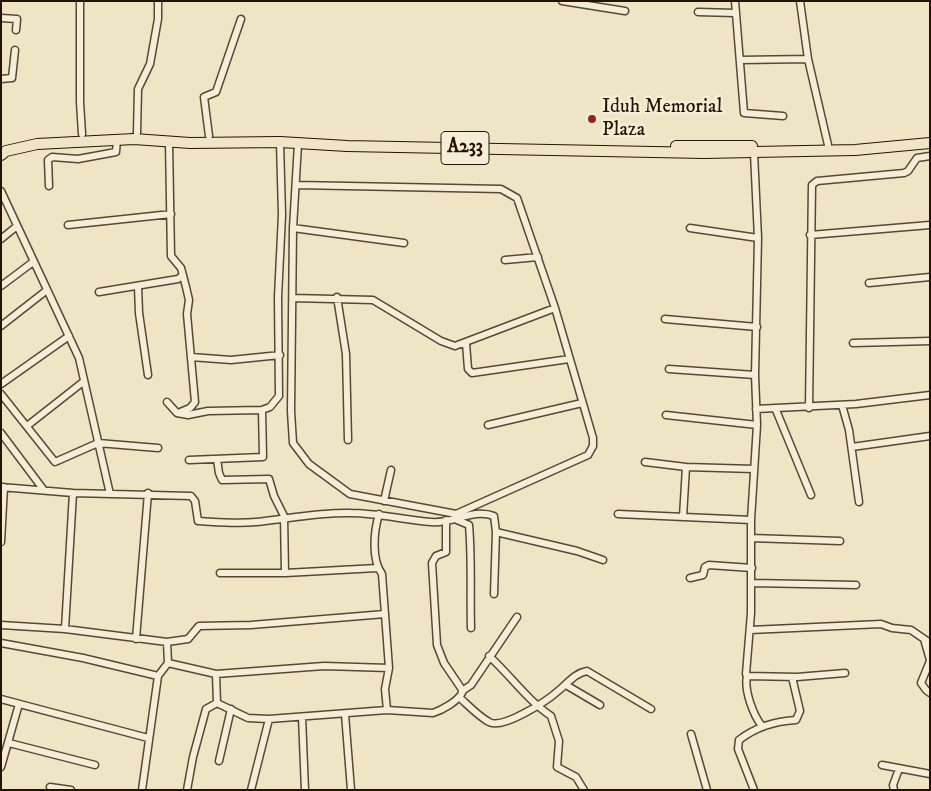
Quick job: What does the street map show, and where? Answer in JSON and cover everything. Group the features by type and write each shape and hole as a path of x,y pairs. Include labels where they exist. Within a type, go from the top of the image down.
{"highway":[{"name":"A233","path":"1,147 34,138 82,134 137,133 190,139 298,144 584,148 828,145 930,137"},
{"name":"A233","path":"1,155 6,151 37,144 117,140 169,142 209,136 754,153 855,150 930,144"}],"street":[{"path":"80,1 80,102 82,134"},
{"path":"137,133 138,89 150,64 158,19 158,1"},
{"path":"562,1 625,11"},
{"path":"735,1 744,113 784,116"},
{"path":"800,1 808,59 828,145"},
{"path":"698,12 735,13"},
{"path":"1,18 17,20 16,30"},
{"path":"209,136 204,97 216,92 241,19"},
{"path":"1,79 12,78 15,50"},
{"path":"740,60 808,59"},
{"path":"49,186 48,160 52,157 78,159 116,152 117,140"},
{"path":"169,142 171,256 183,275 188,300 187,314 195,402 190,408 177,413"},
{"path":"167,402 177,413 188,415 208,411 262,410 270,406 279,396 278,297 282,223 280,142"},
{"path":"296,184 501,190 517,198 555,308 593,438 594,446 584,459 456,514 350,494 309,464 293,443 290,411 293,228 298,144"},
{"path":"754,153 758,238 755,375 757,425 751,520 752,583 747,676 748,694 757,720 762,726"},
{"path":"809,408 811,188 814,182 904,173 917,158 930,156"},
{"path":"2,195 79,358 110,494"},
{"path":"68,225 170,214"},
{"path":"810,234 930,225"},
{"path":"1,239 17,226"},
{"path":"293,228 404,242"},
{"path":"690,228 758,238"},
{"path":"505,260 538,257"},
{"path":"1,286 33,262"},
{"path":"100,292 178,279 183,275"},
{"path":"870,283 930,277"},
{"path":"138,286 139,313 148,375"},
{"path":"1,326 47,290"},
{"path":"293,298 337,297 373,300 448,345 455,346 555,308"},
{"path":"337,297 346,354 348,440"},
{"path":"665,319 757,327"},
{"path":"1,384 69,336"},
{"path":"853,343 930,341"},
{"path":"466,343 468,369 472,373 569,359"},
{"path":"191,357 231,360 280,355"},
{"path":"669,369 755,375"},
{"path":"27,426 83,382"},
{"path":"1,394 55,462 98,443 158,448"},
{"path":"756,409 776,410 842,406 930,395"},
{"path":"195,402 208,411"},
{"path":"488,425 582,403"},
{"path":"842,406 852,447 859,502"},
{"path":"189,460 263,457 262,410"},
{"path":"776,410 812,495"},
{"path":"666,416 757,425"},
{"path":"1,433 43,489"},
{"path":"852,447 930,436"},
{"path":"217,459 219,474 222,480 270,478 274,496 284,516 285,573"},
{"path":"645,462 686,467 754,469"},
{"path":"683,517 686,467"},
{"path":"384,501 391,470"},
{"path":"1,542 3,487 73,493 191,496 195,501 198,521 257,522 284,516 349,512 379,514 433,523 456,520 477,512 494,516 496,532 494,594"},
{"path":"65,629 73,493"},
{"path":"136,639 148,494"},
{"path":"379,514 375,527 377,568 382,574 389,668 385,689 387,710"},
{"path":"618,514 751,520"},
{"path":"446,520 446,552 436,556 432,563 435,624 440,655 462,691"},
{"path":"456,520 469,525 472,558 470,587 471,628"},
{"path":"496,532 576,551 603,560"},
{"path":"751,538 840,541"},
{"path":"690,578 703,575 705,567 709,565 752,568"},
{"path":"220,573 285,573 377,568"},
{"path":"752,583 856,586"},
{"path":"1,625 65,629 167,642 188,639 199,626 251,625 385,614"},
{"path":"217,703 248,718 268,719 387,710 433,713 440,711 471,685 517,616"},
{"path":"750,630 881,624 892,628 911,630 927,641 930,661 922,683 926,690 930,692"},
{"path":"142,790 158,676 168,663 167,642"},
{"path":"1,643 83,658 158,676"},
{"path":"489,656 509,674 536,706 551,716 557,727 559,740 557,767 576,777 584,790"},
{"path":"168,663 216,674 324,666 389,668"},
{"path":"459,697 490,723 498,725 536,706 580,673 587,671 651,709"},
{"path":"747,676 845,673"},
{"path":"216,674 217,703"},
{"path":"754,790 738,749 739,740 762,726 778,721 796,720 800,711 792,676"},
{"path":"566,685 600,706"},
{"path":"1,699 148,738"},
{"path":"187,790 192,757 206,709 217,703"},
{"path":"1,767 19,704"},
{"path":"219,761 231,710"},
{"path":"345,714 350,790"},
{"path":"302,717 305,790"},
{"path":"251,790 268,719"},
{"path":"691,734 707,790"},
{"path":"9,743 95,766"},
{"path":"882,765 930,774"},
{"path":"894,790 893,785 899,769"},
{"path":"50,787 71,790"}],"place":[{"name":"Iduh Memorial Plaza","path":"592,119"}]}
